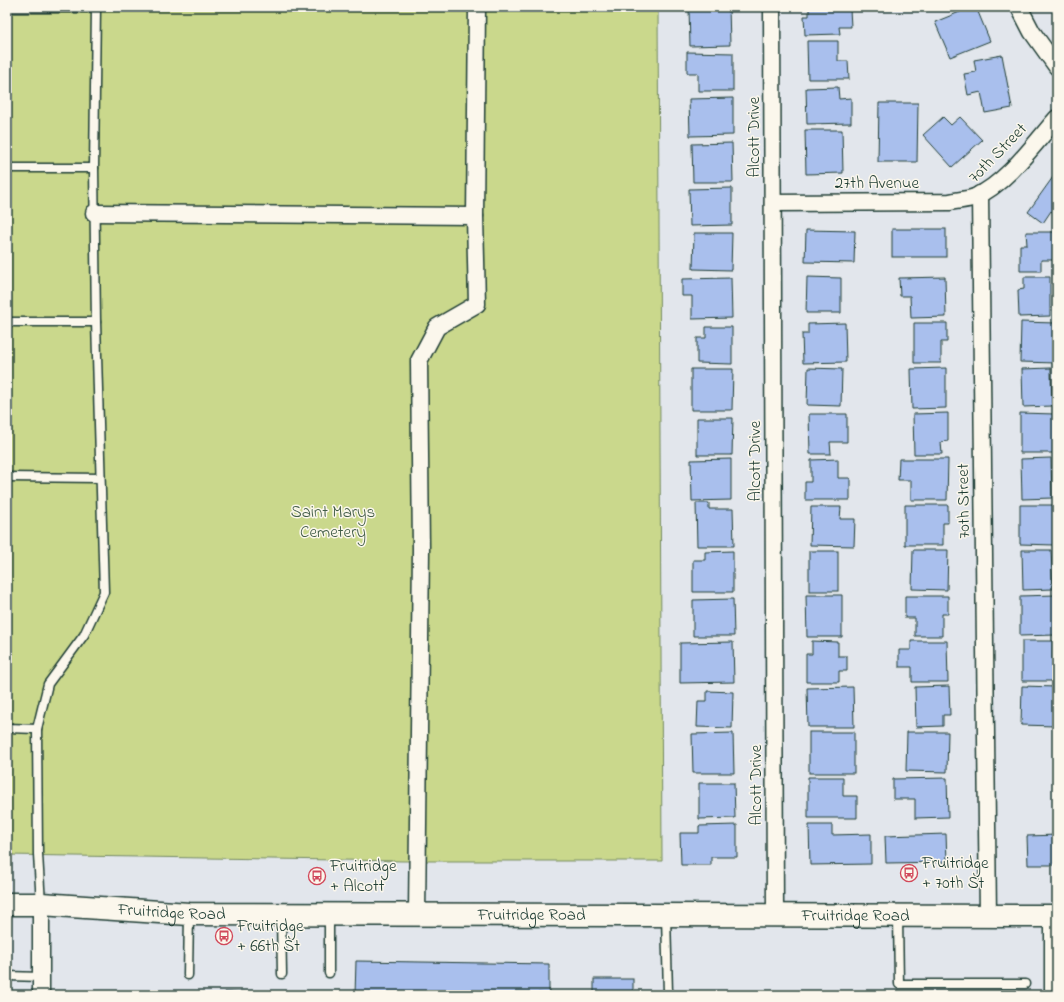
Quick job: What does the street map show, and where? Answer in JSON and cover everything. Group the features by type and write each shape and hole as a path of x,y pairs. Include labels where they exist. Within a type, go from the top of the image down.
{"main road":[{"name":"Fruitridge Road","path":"7,904 41,904 189,914 1055,916"}],"street":[{"path":"417,915 421,549 419,361 437,327 477,304 475,216 477,7"},
{"name":"Alcott Drive","path":"772,7 775,916"},
{"path":"1019,7 1032,32 1057,67"},
{"name":"70th Street","path":"988,916 980,194 1005,177 1057,118"},
{"name":"27th Avenue","path":"773,202 950,202 980,194"},
{"path":"94,213 475,216"},
{"path":"41,904 41,995"},
{"path":"1053,995 1055,916"}],"lane":[{"path":"7,8 96,8 94,213 104,592 84,635 48,684 37,729 38,854 41,904"},
{"path":"7,168 94,168"},
{"path":"7,322 96,322"},
{"path":"7,477 100,478"},
{"path":"7,728 37,729"},
{"path":"188,975 189,914"},
{"path":"281,915 282,974"},
{"path":"329,915 329,973"},
{"path":"666,915 668,993"},
{"path":"898,916 899,984 1025,984"},
{"path":"7,976 41,977"}],"green space":[{"name":"Saint Marys Cemetery","path":"7,7 658,7 662,861 404,861 7,855"}],"building":[{"path":"729,7 730,45 690,46 689,8"},
{"path":"809,7 838,7 838,9 850,9 851,27 839,27 840,34 805,35 804,16 809,16"},
{"path":"972,7 976,7 990,41 950,57 935,22"},
{"path":"807,41 838,41 838,61 848,61 849,79 808,79"},
{"path":"687,52 733,53 733,91 698,91 698,73 687,73"},
{"path":"1002,55 1012,108 985,113 981,92 968,95 964,74 976,72 974,60"},
{"path":"838,87 839,99 851,98 851,123 807,124 806,88"},
{"path":"733,98 733,135 690,136 689,99"},
{"path":"879,103 918,103 917,162 878,162"},
{"path":"943,117 951,125 960,117 982,140 952,167 923,135"},
{"path":"805,130 842,130 843,173 806,174"},
{"path":"732,143 733,182 693,182 692,144"},
{"path":"1053,177 1057,180 1057,216 1051,211 1043,223 1028,212"},
{"path":"732,188 732,225 690,226 689,189"},
{"path":"892,229 946,229 946,257 892,257"},
{"path":"806,230 855,231 854,263 805,262"},
{"path":"1026,232 1057,232 1057,260 1041,260 1041,271 1020,271 1020,245 1027,245"},
{"path":"694,233 732,233 731,270 693,269"},
{"path":"807,277 841,278 841,313 806,313"},
{"path":"945,277 946,317 911,318 910,296 900,296 899,278"},
{"path":"1024,277 1050,277 1050,316 1019,317 1018,290 1024,289"},
{"path":"731,278 732,318 692,319 692,296 682,296 682,279"},
{"path":"1021,322 1055,323 1055,329 1057,329 1057,363 1020,362"},
{"path":"845,323 846,362 803,363 802,334 808,334 808,324"},
{"path":"914,323 947,323 947,342 941,342 941,363 914,363"},
{"path":"706,327 732,327 732,364 697,363 697,338 706,338"},
{"path":"808,368 842,369 841,406 807,405"},
{"path":"946,368 946,408 912,409 911,369"},
{"path":"1051,368 1052,406 1023,407 1022,369"},
{"path":"691,369 733,369 732,410 691,410"},
{"path":"948,413 948,441 941,442 942,454 914,454 913,414"},
{"path":"1020,413 1055,414 1057,453 1020,453"},
{"path":"809,414 847,414 847,442 830,442 831,454 810,454"},
{"path":"697,418 733,418 732,455 697,455"},
{"path":"1051,458 1052,498 1022,499 1021,459"},
{"path":"731,459 731,500 692,501 691,460"},
{"path":"838,459 838,478 850,478 850,500 805,500 805,482 811,482 811,460"},
{"path":"899,459 948,459 947,500 911,500 911,480 898,480"},
{"path":"696,503 709,503 709,509 733,509 734,546 697,546"},
{"path":"905,505 948,505 948,523 943,523 943,545 905,545"},
{"path":"1020,505 1055,505 1054,545 1020,544"},
{"path":"811,507 841,507 840,519 855,519 854,546 810,545"},
{"path":"913,550 948,550 947,590 912,589"},
{"path":"1022,550 1051,550 1053,589 1023,590"},
{"path":"733,551 733,592 693,592 693,560 705,560 705,552"},
{"path":"809,551 838,551 838,591 809,591"},
{"path":"806,595 842,595 842,637 807,637"},
{"path":"1055,595 1055,635 1020,636 1020,596"},
{"path":"905,596 948,596 948,614 942,614 942,636 915,636 915,618 905,618"},
{"path":"733,599 734,636 693,636 693,600"},
{"path":"812,641 838,642 838,656 847,656 847,671 839,671 839,682 806,682 806,654 812,654"},
{"path":"911,641 947,641 948,682 912,682 912,667 899,667 899,650 911,650"},
{"path":"1022,641 1053,641 1052,681 1022,681"},
{"path":"733,642 734,682 680,683 680,643"},
{"path":"949,686 950,715 943,715 943,726 916,727 915,687"},
{"path":"1022,686 1056,687 1055,726 1021,725"},
{"path":"853,687 854,727 808,727 807,688"},
{"path":"707,691 733,692 732,728 697,727 698,701 707,701"},
{"path":"809,732 854,732 854,773 809,773"},
{"path":"907,732 948,732 947,772 906,771"},
{"path":"733,733 734,773 693,773 692,734"},
{"path":"808,777 843,777 843,796 857,796 857,818 808,818"},
{"path":"947,778 948,817 915,818 915,799 893,799 893,779"},
{"path":"699,783 734,783 735,818 699,819"},
{"path":"737,825 737,857 711,857 711,865 681,865 680,833 699,833 699,826"},
{"path":"809,825 832,825 832,835 871,834 871,864 810,865"},
{"path":"946,834 947,862 886,863 885,836"},
{"path":"1057,835 1057,865 1028,865 1027,836"},
{"path":"356,961 549,964 549,994 355,995"},
{"path":"594,979 633,979 633,995 594,995"},
{"path":"225,992 298,993 298,995 225,995"}],"place":[{"name":"Fruitridge + 70th St","path":"909,873"},
{"name":"Fruitridge + Alcott","path":"317,876"},
{"name":"Fruitridge + 66th St","path":"224,936"}]}
